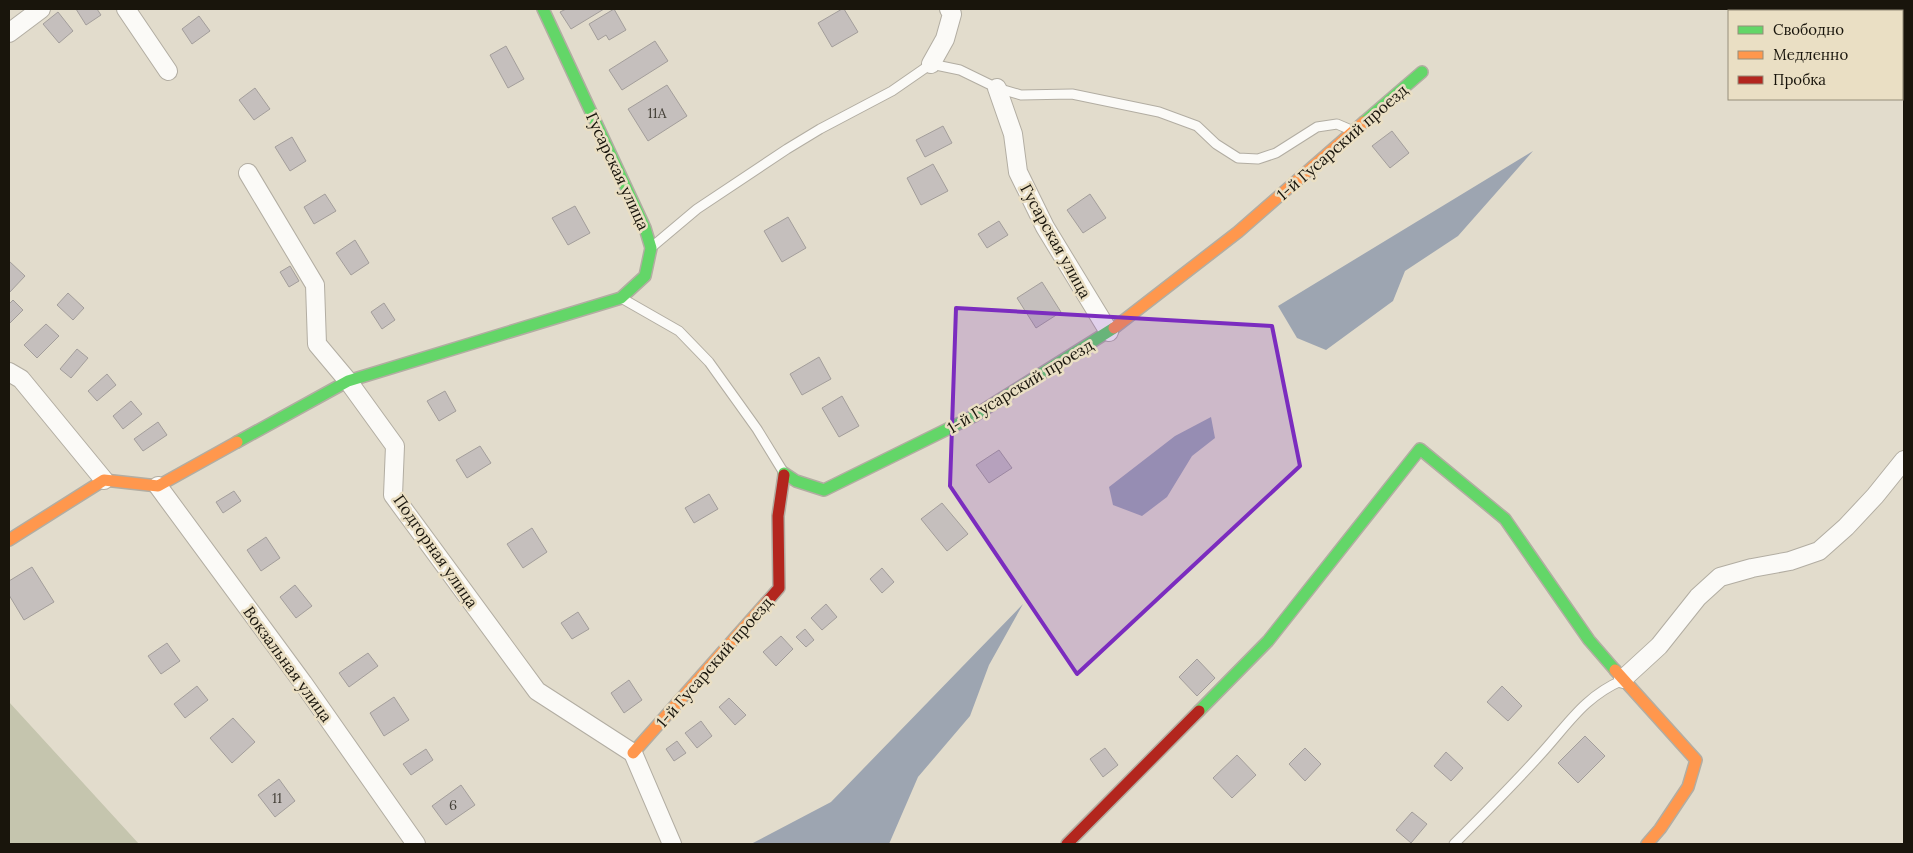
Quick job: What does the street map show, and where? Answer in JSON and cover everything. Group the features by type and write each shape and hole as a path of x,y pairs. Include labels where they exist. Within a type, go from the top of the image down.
{"street":[{"path":"9,33 41,9"},
{"path":"126,9 168,71"},
{"name":"Гусарская улица","path":"543,9 645,228 651,248 645,276 622,298"},
{"path":"931,64 945,39 952,14 949,9"},
{"name":"1-й Гусарский проезд","path":"633,754 779,588 778,516 784,473 796,481 824,490 974,416 1109,332 1238,232 1422,72"},
{"name":"Гусарская улица","path":"997,88 1013,134 1018,172 1045,228 1109,332"},
{"name":"Подгорная улица","path":"248,173 315,285 317,344 348,381 395,446 393,495 538,691 633,754"},
{"path":"9,540 104,480 158,486 348,381 622,298"},
{"path":"9,372 21,380 104,480"},
{"path":"1068,844 1268,641 1420,449 1505,519 1589,640 1696,760 1688,787 1660,829 1646,844"},
{"path":"1623,679 1659,646 1698,597 1720,577 1752,568 1790,561 1819,551 1863,508 1904,460"},
{"name":"Вокзальная улица","path":"158,486 303,683 416,844"},
{"path":"633,754 672,844"}],"lane":[{"path":"651,248 697,209 779,154 820,129 892,91 931,64 960,70 997,88 1021,94 1072,94 1159,112 1197,126 1216,144 1238,158 1258,159 1276,153 1317,127 1337,124 1354,132"},
{"path":"622,298 679,331 709,362 757,429 784,473"},
{"path":"1454,844 1541,755 1580,707 1609,686 1623,679"}],"highlighted area":[{"path":"956,308 1272,326 1300,466 1077,674 950,486"}],"green space":[{"path":"9,702 139,844 9,844"}],"shaded area":[{"path":"1533,151 1458,236 1405,271 1393,301 1326,350 1297,338 1278,306"},
{"path":"1211,417 1215,438 1192,456 1167,497 1142,516 1113,505 1109,487 1175,436"},
{"path":"1023,604 989,665 970,716 918,777 889,844 751,844 831,802"}],"building":[{"path":"76,9 97,9 101,15 86,25"},
{"path":"566,9 604,9 571,29 560,12"},
{"path":"614,9 626,30 609,40 606,35 598,40 589,24"},
{"path":"844,9 858,32 832,47 818,23"},
{"path":"58,12 73,31 59,43 43,24"},
{"path":"199,16 210,31 192,44 182,29"},
{"path":"655,41 668,61 622,90 609,70"},
{"path":"506,46 524,79 508,88 490,55"},
{"path":"667,85 687,116 648,141 628,109"},
{"path":"255,88 270,109 254,120 239,100"},
{"path":"943,126 952,143 925,157 916,140"},
{"path":"1392,131 1409,153 1390,168 1372,146"},
{"path":"292,137 306,161 290,171 275,147"},
{"path":"933,164 948,191 921,205 907,178"},
{"path":"325,194 336,211 314,224 304,207"},
{"path":"1090,194 1106,218 1083,233 1067,210"},
{"path":"575,206 590,233 568,245 552,218"},
{"path":"788,217 806,248 782,262 764,231"},
{"path":"999,221 1008,235 987,248 978,234"},
{"path":"355,240 369,263 351,275 336,253"},
{"path":"9,261 25,276 9,293"},
{"path":"290,266 299,281 289,287 280,272"},
{"path":"1042,282 1061,312 1036,328 1017,298"},
{"path":"68,293 84,308 73,320 57,305"},
{"path":"13,300 23,310 9,324 9,304"},
{"path":"384,303 395,320 382,329 371,312"},
{"path":"46,324 59,336 37,358 24,345"},
{"path":"77,349 88,358 71,378 60,369"},
{"path":"819,357 831,379 802,395 790,374"},
{"path":"107,374 116,385 97,401 88,391"},
{"path":"445,391 456,411 439,421 427,401"},
{"path":"842,396 859,426 839,437 822,408"},
{"path":"131,401 142,414 123,429 113,416"},
{"path":"158,422 167,435 143,451 134,439"},
{"path":"480,446 491,463 467,478 456,460"},
{"path":"999,450 1012,468 989,483 976,465"},
{"path":"234,491 241,501 223,513 216,502"},
{"path":"709,494 718,509 694,523 685,508"},
{"path":"942,503 968,534 947,551 921,519"},
{"path":"532,528 547,552 523,568 507,544"},
{"path":"266,537 280,558 261,571 247,550"},
{"path":"32,567 54,602 24,620 9,595 9,581"},
{"path":"882,568 894,582 882,593 870,579"},
{"path":"295,585 312,606 296,618 280,597"},
{"path":"826,604 837,617 822,630 811,618"},
{"path":"578,612 589,629 572,639 561,623"},
{"path":"805,629 814,640 806,647 796,637"},
{"path":"781,636 793,649 776,666 763,652"},
{"path":"167,643 180,661 161,674 148,656"},
{"path":"368,653 378,666 349,687 339,673"},
{"path":"1197,659 1215,678 1197,696 1179,677"},
{"path":"629,680 642,700 624,713 611,693"},
{"path":"197,686 208,700 185,718 174,704"},
{"path":"1502,686 1522,706 1508,721 1487,702"},
{"path":"394,697 409,720 384,736 370,713"},
{"path":"729,698 746,715 735,725 719,707"},
{"path":"233,718 255,742 232,763 210,738"},
{"path":"701,721 712,736 697,748 685,733"},
{"path":"1585,736 1605,756 1578,783 1558,763"},
{"path":"677,741 686,753 674,761 666,749"},
{"path":"1105,748 1118,765 1103,777 1090,759"},
{"path":"1305,748 1321,764 1305,781 1289,764"},
{"path":"426,749 433,760 411,775 403,764"},
{"path":"1446,752 1463,768 1451,781 1434,766"},
{"path":"1237,755 1256,775 1232,798 1213,778"},
{"path":"279,779 295,801 275,817 258,795"},
{"path":"461,785 475,805 446,825 432,806"},
{"path":"1412,812 1427,824 1411,843 1396,830"}],"traffic: fast":[{"path":"237,442 348,381 621,298 645,276 651,248 645,228 543,9"},
{"path":"1364,122 1422,72"},
{"path":"784,475 784,473 796,481 824,490 974,416 1114,328"},
{"path":"1199,711 1268,641 1420,449 1505,519 1589,640 1615,670"}],"traffic: slow":[{"path":"1114,328 1238,232 1364,122"},
{"path":"9,540 104,480 158,486 237,442"},
{"path":"633,753 766,603"},
{"path":"1615,670 1696,760 1688,787 1660,829 1647,844"}],"traffic: jam":[{"path":"766,603 779,588 778,516 784,475"},
{"path":"1067,844 1199,711"}]}
